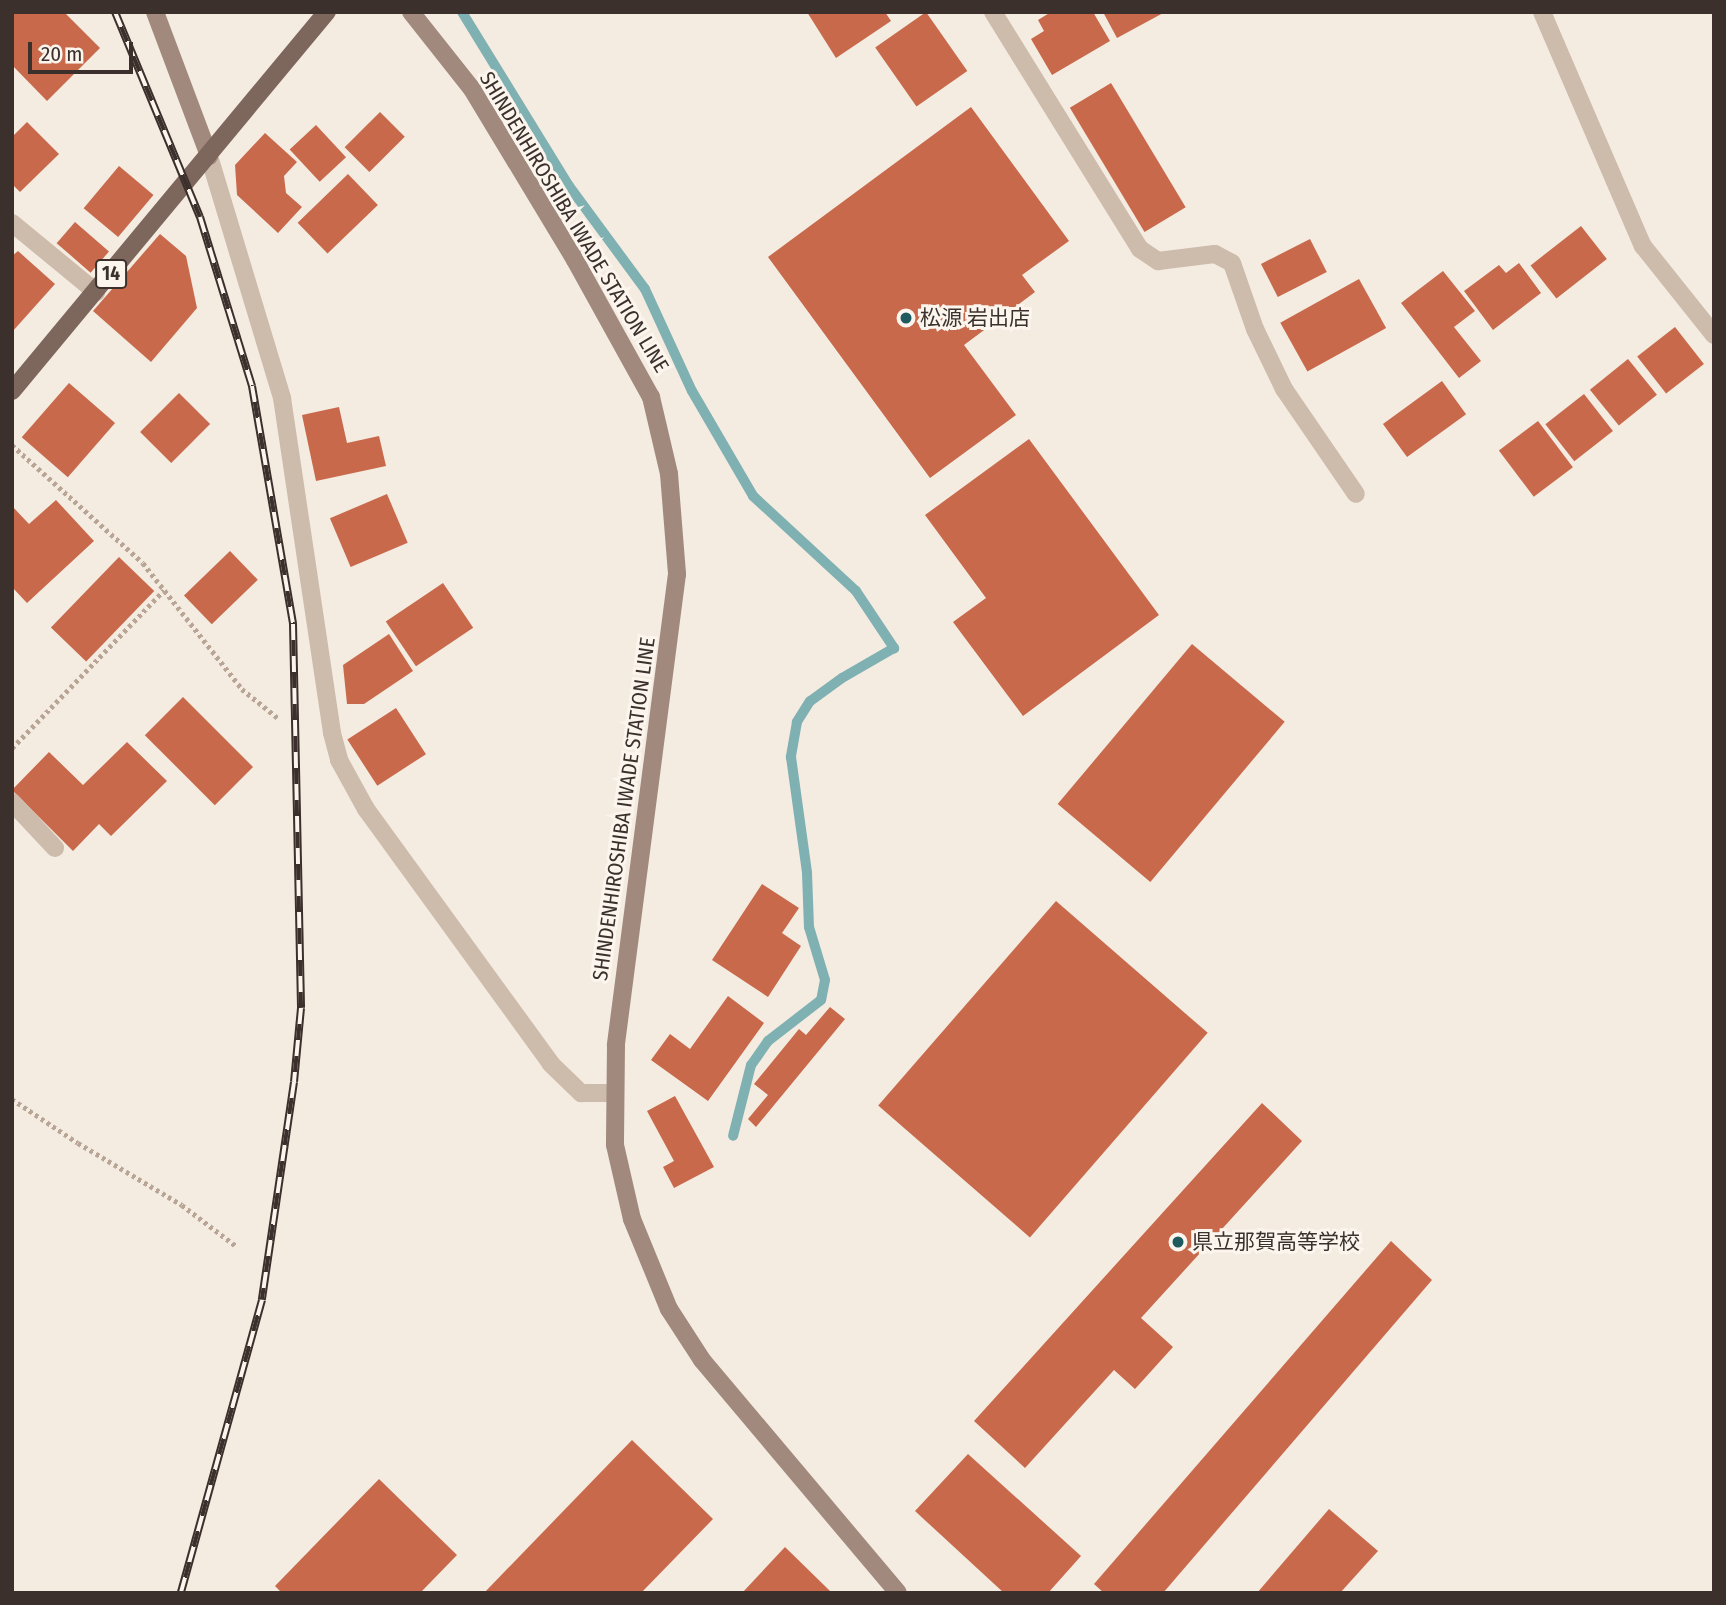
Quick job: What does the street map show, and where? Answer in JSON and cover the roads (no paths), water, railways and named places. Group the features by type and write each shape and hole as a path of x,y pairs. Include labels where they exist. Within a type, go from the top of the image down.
{"main road":[{"path":"155,12 209,156"},
{"name":"14","path":"12,391 327,12"},
{"name":"SHINDENHIROSHIBA IWADE STATION LINE","path":"411,12 472,89 575,260 651,397 669,474 677,574 616,1045 615,1145 632,1219 669,1309 702,1360 898,1593"}],"street":[{"path":"1542,12 1643,246 1714,335"},
{"path":"1001,15 1140,250 1157,261 1215,254 1232,262 1255,328 1284,389 1356,494"},
{"path":"209,156 282,398 332,733 339,760 366,809 551,1064 581,1093 614,1093"},
{"path":"12,223 96,292"},
{"path":"12,802 55,848"}],"waterway":[{"path":"462,12 569,186 645,289 692,391 753,496 856,591 894,648 842,678 810,701 797,722 791,757 807,873 809,927 825,980 821,1000 768,1041 751,1065 733,1136"}],"railway":[{"path":"115,12 200,217 252,386 293,624 301,1008 294,1082 262,1300 181,1593"}],"place":[{"name":"松源 岩出店","path":"906,318"},
{"name":"県立那賀高等学校","path":"1178,1242"}]}
